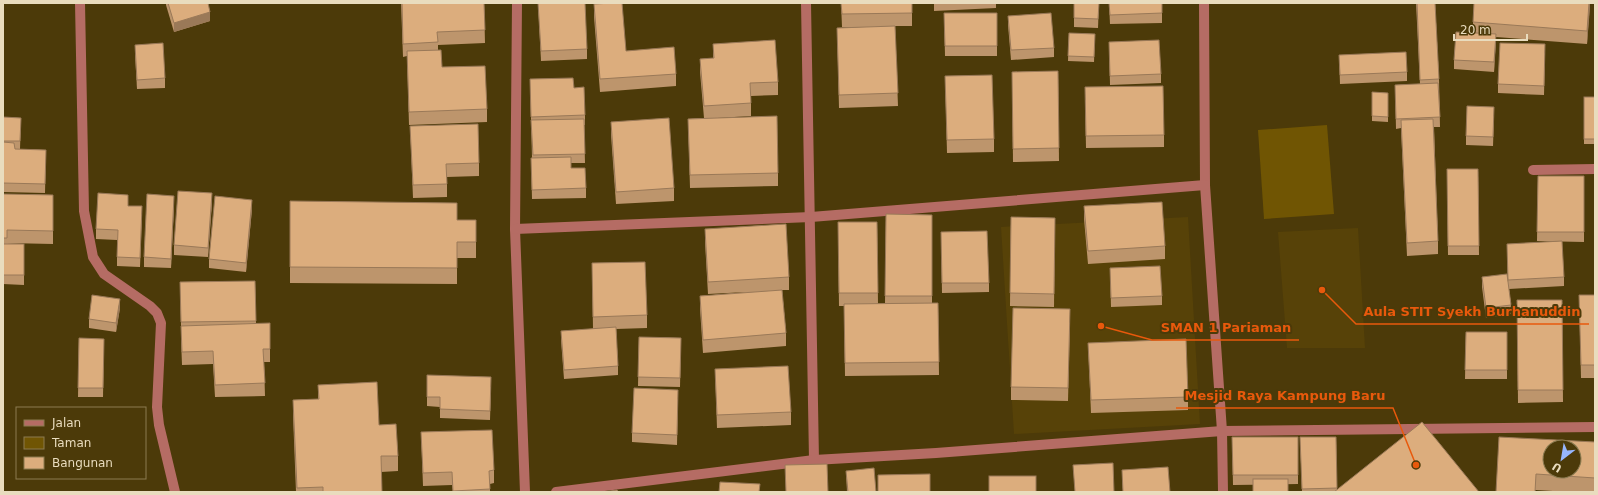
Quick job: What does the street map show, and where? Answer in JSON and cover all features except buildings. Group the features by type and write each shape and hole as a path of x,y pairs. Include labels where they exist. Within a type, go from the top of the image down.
{"street":[{"path":"80,3 84,211 93,257 98,267 104,274 150,306 157,313 161,323 157,407 159,425 175,492"},
{"path":"517,3 515,229 524,492"},
{"path":"806,3 811,217 814,460"},
{"path":"1204,3 1205,185 1222,431 1223,492"},
{"path":"1534,170 1595,169"},
{"path":"515,229 811,217 1205,185"},
{"path":"556,492 814,460 936,453 1222,431 1595,427"}],"shaded area":[{"path":"1188,217 1200,424 1014,434 1001,227"},
{"path":"1358,228 1365,348 1287,348 1278,232"}],"green space":[{"path":"1327,125 1334,214 1264,219 1258,130"}],"place":[{"name":"Aula STIT Syekh Burhanuddin","path":"1322,290"},
{"name":"SMAN 1 Pariaman","path":"1101,326"},
{"name":"Mesjid Raya Kampung Baru","path":"1416,465"}]}
